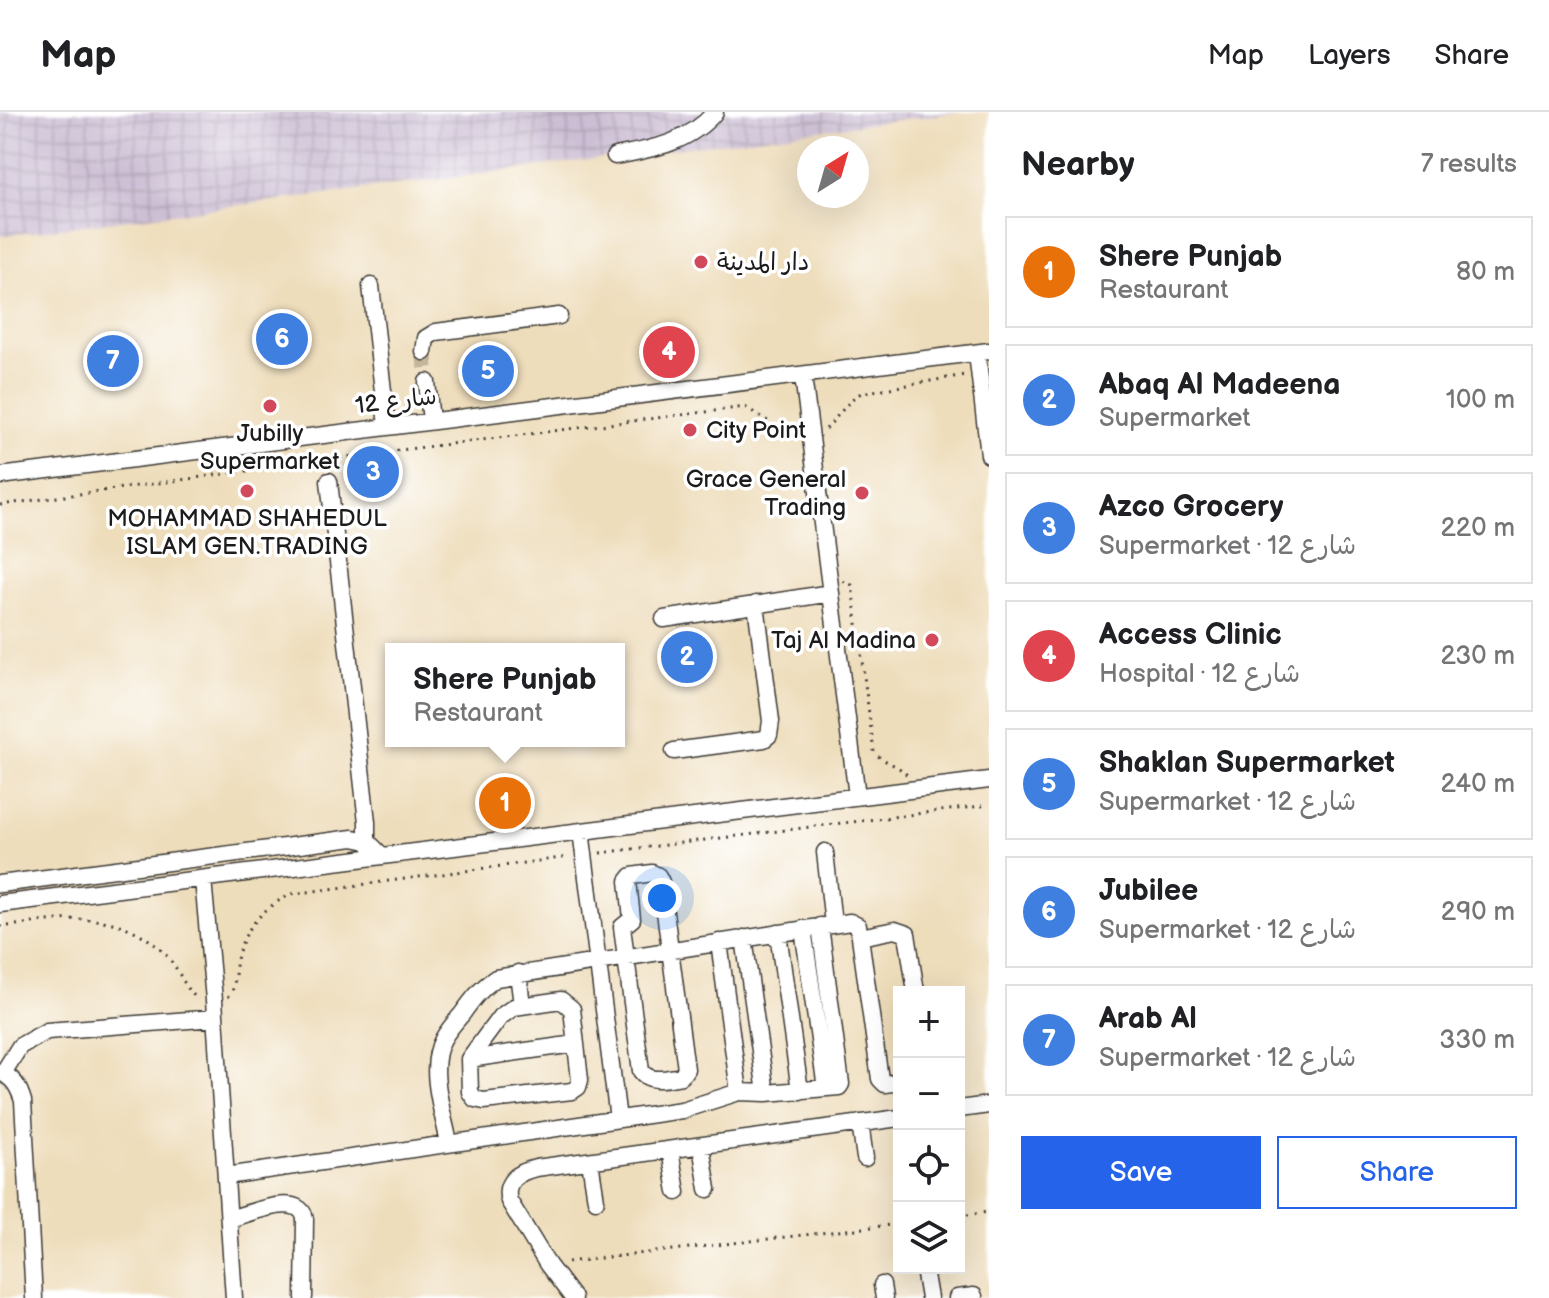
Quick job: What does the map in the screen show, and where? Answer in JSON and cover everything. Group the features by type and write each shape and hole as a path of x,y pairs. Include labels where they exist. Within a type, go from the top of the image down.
{"street":[{"path":"615,156 663,147 688,135 715,112"},
{"path":"371,286 387,426"},
{"path":"424,352 426,338 436,332 559,316"},
{"path":"983,352 979,373 989,455"},
{"name":"شارع 12","path":"0,476 983,352"},
{"path":"803,376 857,796"},
{"path":"427,382 431,421"},
{"path":"329,481 367,841"},
{"path":"664,619 756,604 830,587"},
{"path":"674,751 764,739 769,735 771,721 756,604"},
{"path":"0,904 989,780"},
{"path":"581,831 618,1119"},
{"path":"0,884 353,838 367,841 382,856"},
{"path":"226,1176 693,1108 739,1092 832,1088 819,927 825,852"},
{"path":"652,873 661,882 686,1069 681,1076 652,1079 645,1077 641,1071 626,957 622,927 631,921 632,916 628,881 632,876 652,873"},
{"path":"203,879 234,1298"},
{"path":"449,1143 436,1069 442,1040 486,985 496,978 853,922 858,926 860,937 880,1079 885,1084 893,1083"},
{"path":"860,937 895,930 907,934 915,986"},
{"path":"778,933 800,1091"},
{"path":"744,938 766,1093"},
{"path":"719,942 739,1092"},
{"path":"518,973 522,1005"},
{"path":"555,1000 566,1001 572,1009 579,1084 572,1091 479,1101 470,1092 469,1059 500,1017 522,1005 555,1000"},
{"path":"34,1298 23,1101 20,1090 2,1072 20,1046 47,1031 215,1018"},
{"path":"469,1059 575,1044"},
{"path":"965,1108 989,1105"},
{"path":"573,1298 548,1265 509,1201 507,1193 516,1175 590,1161 893,1119"},
{"path":"860,1123 865,1158"},
{"path":"701,1146 708,1189"},
{"path":"670,1150 677,1192"},
{"path":"590,1161 596,1200"},
{"path":"229,1219 284,1205 301,1208 305,1219 304,1298"},
{"path":"925,1275 929,1298"}],"path":[{"path":"0,505 745,407 784,431 825,430 861,393 979,373"},
{"path":"326,460 329,481"},
{"path":"830,587 846,581 852,585 874,752 882,761 906,773 913,815"},
{"path":"0,927 72,919 108,920 131,928 162,950 199,1001 214,1000 232,994 240,946 248,930 260,915 292,894 989,805"},
{"path":"965,1215 989,1212"},
{"path":"548,1265 893,1225"}],"shaded area":[{"path":"0,112 959,112 0,236"}],"tunnel":[{"path":"424,352 427,382"}],"place":[{"name":"دار المدينة","path":"701,262"},
{"name":"Jubilee","path":"282,339"},
{"name":"Access Clinic","path":"669,352"},
{"name":"Arab Al","path":"113,361"},
{"name":"Shaklan Supermarket","path":"488,371"},
{"name":"Jubilly Supermarket","path":"270,406"},
{"name":"City Point","path":"690,430"},
{"name":"Azco Grocery","path":"373,472"},
{"name":"MOHAMMAD SHAHEDUL ISLAM GEN.TRADING","path":"247,491"},
{"name":"Grace General Trading","path":"862,493"},
{"name":"Taj Al Madina","path":"932,640"},
{"name":"Abaq Al Madeena","path":"687,657"},
{"name":"Shere Punjab","path":"505,803"}]}
